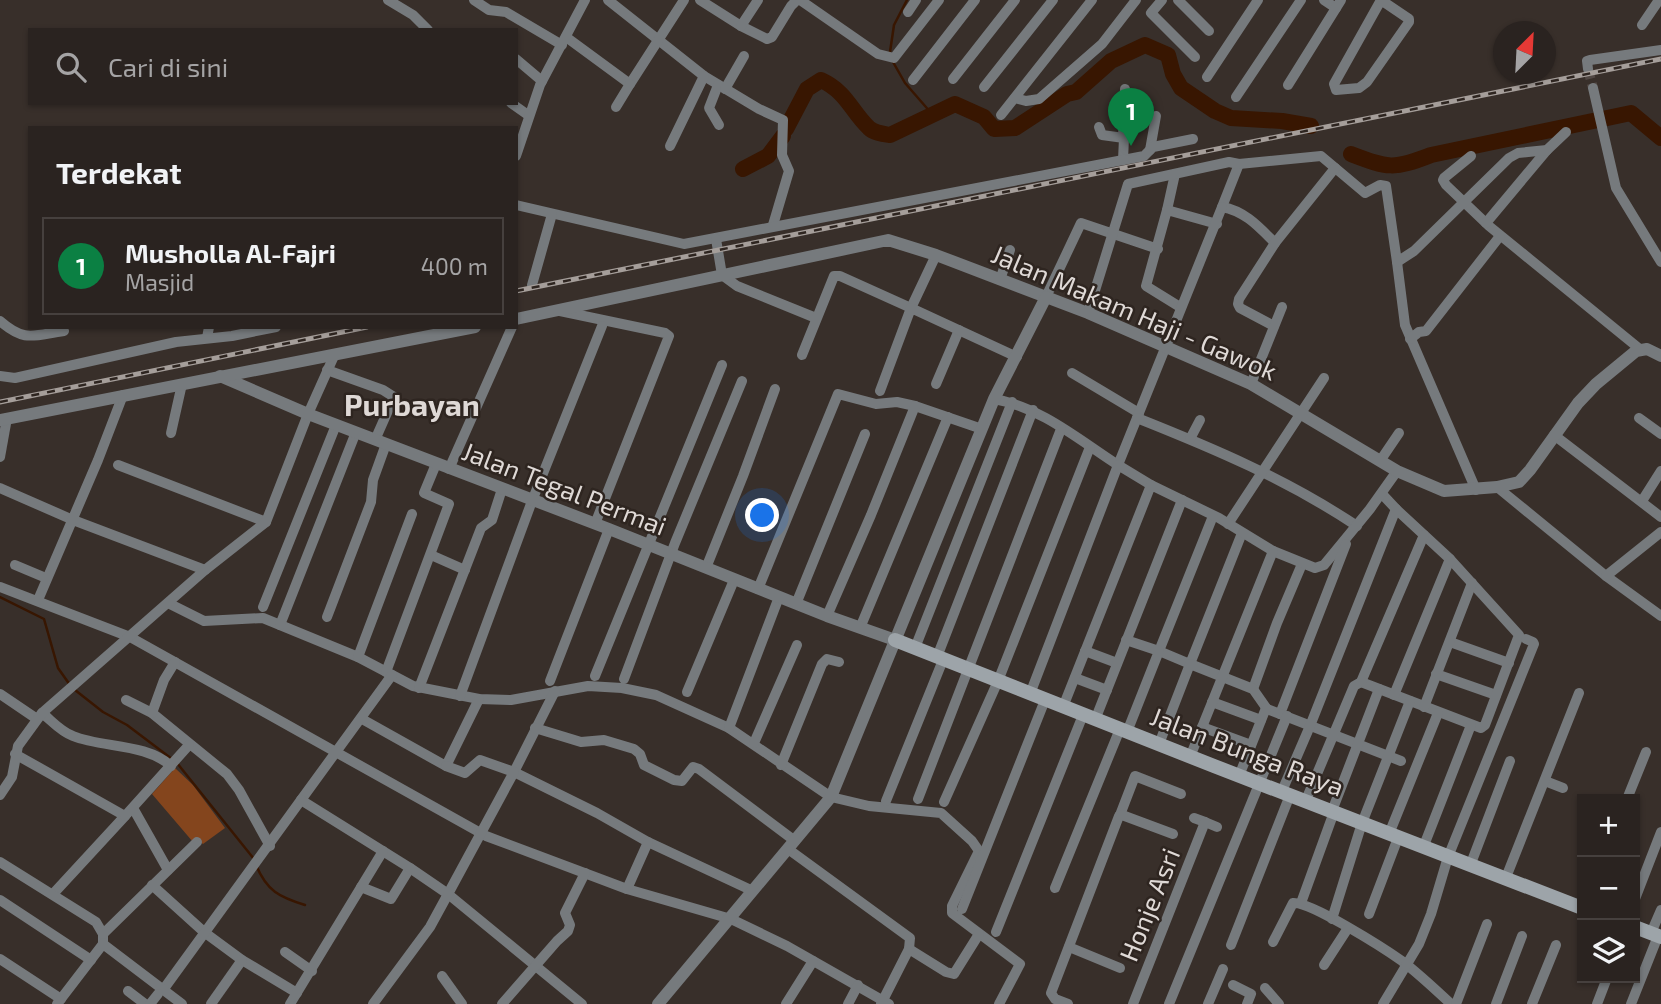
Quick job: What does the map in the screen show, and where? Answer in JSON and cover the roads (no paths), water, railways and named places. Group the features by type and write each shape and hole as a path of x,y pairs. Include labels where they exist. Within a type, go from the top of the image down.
{"main road":[{"name":"Jalan Bunga Raya","path":"895,640 1577,906"},
{"path":"1640,929 1657,936"}],"street":[{"path":"388,0 413,15 426,28"},
{"path":"474,0 489,10 506,12 564,41 630,83"},
{"path":"518,149 542,81 586,0"},
{"path":"608,0 704,76 785,122 782,155 789,171 773,225"},
{"path":"615,107 684,0"},
{"path":"700,0 741,26 762,37 771,38 791,6 800,0 878,54 894,58 939,0"},
{"path":"741,26 758,0"},
{"path":"908,12 916,0"},
{"path":"913,80 975,0"},
{"path":"953,79 1015,0"},
{"path":"984,87 1053,0"},
{"path":"1001,116 1093,0"},
{"path":"1015,98 1026,101 1039,99 1102,44 1136,0"},
{"path":"1162,0 1151,12 1195,57"},
{"path":"1178,0 1209,31"},
{"path":"1207,78 1258,0"},
{"path":"1236,97 1301,0"},
{"path":"1288,85 1338,4 1324,0"},
{"path":"1381,0 1409,19 1409,22 1367,82 1359,88 1336,90 1334,84 1381,0"},
{"path":"1642,25 1659,0"},
{"path":"1588,69 1587,61 1590,60 1661,50"},
{"path":"719,125 709,108 744,55"},
{"path":"518,61 542,81"},
{"path":"670,146 704,76"},
{"path":"1593,88 1616,188 1661,262"},
{"path":"1123,160 1125,89"},
{"path":"514,105 528,115"},
{"path":"1150,151 1156,116"},
{"path":"1099,127 1102,135 1122,137"},
{"path":"1486,223 1547,150 1566,132"},
{"path":"518,209 552,214 677,244 716,239 773,225 1144,156 1153,147 1193,139"},
{"path":"1397,262 1414,251 1509,159 1528,151 1547,150"},
{"path":"1088,313 1128,184 1221,164 1318,155 1323,157 1365,193 1380,185 1386,186 1405,325 1476,490"},
{"path":"1471,156 1443,180 1464,203 1500,236 1641,350 1650,350 1661,356"},
{"path":"1030,694 1239,164"},
{"path":"1275,326 1238,304 1238,299 1275,243 1335,168"},
{"path":"1175,174 1158,249 1146,286 1181,307"},
{"path":"1222,207 1245,216 1275,243"},
{"path":"1167,210 1217,224"},
{"path":"532,285 552,214"},
{"path":"658,1004 831,797 994,399 1081,223 1158,249"},
{"path":"1410,339 1419,332 1426,331 1500,236"},
{"path":"716,239 722,275 737,286 816,318"},
{"name":"Jalan Makam Haji - Gawok","path":"518,319 876,241 898,243 1088,313 1251,384 1380,461 1389,483 1444,491 1511,485 1525,477 1587,393 1641,350"},
{"path":"1000,280 1010,250"},
{"path":"880,391 911,308 936,255"},
{"path":"802,355 832,279 837,275 1017,356"},
{"path":"1251,384 1282,307"},
{"path":"556,310 669,335 595,524"},
{"path":"0,321 22,336 64,331"},
{"path":"460,696 532,501 602,326"},
{"path":"207,338 209,329"},
{"path":"0,376 15,378 176,342 259,329"},
{"path":"0,457 4,419 465,329"},
{"path":"449,469 511,329"},
{"path":"936,384 959,330"},
{"path":"0,795 13,773 15,754 40,716 170,604 205,570 265,522 334,356"},
{"path":"594,676 722,365"},
{"path":"327,370 383,390 394,397 381,442 371,502 327,617"},
{"path":"1072,373 1138,415 1263,471 1324,504 1353,530"},
{"name":"Jalan Tegal Permai","path":"220,376 336,425 895,640"},
{"path":"1228,524 1324,379"},
{"path":"624,679 742,381"},
{"path":"171,433 182,384"},
{"path":"706,568 775,389"},
{"path":"758,589 838,394 876,404 897,402 915,406 982,429"},
{"path":"38,600 123,395"},
{"path":"994,399 1033,410 1150,485 1228,524 1273,551 1302,564 1320,568 1389,483"},
{"path":"915,648 1012,402"},
{"path":"827,616 915,406"},
{"path":"886,801 1033,410"},
{"path":"860,628 948,417"},
{"path":"1639,418 1661,435"},
{"path":"1190,439 1200,420"},
{"path":"262,607 336,425"},
{"path":"918,799 1062,429"},
{"path":"280,625 356,432"},
{"path":"1380,461 1399,433"},
{"path":"796,604 865,434"},
{"path":"1555,435 1661,517"},
{"path":"944,802 998,681 1090,447"},
{"path":"128,991 148,1004 161,992 270,846 334,752 362,719 389,673 449,504 424,494 436,464"},
{"path":"118,465 265,522"},
{"path":"1642,501 1661,471"},
{"path":"1361,682 1438,713 1483,727 1519,635 1450,559 1396,509 1389,483"},
{"path":"1063,707 1150,485"},
{"path":"1497,487 1605,576 1661,616"},
{"path":"0,488 73,520 205,570"},
{"path":"419,688 482,526 492,520 502,489"},
{"path":"996,932 1089,717 1107,690 1182,500"},
{"path":"1231,945 1310,726 1396,509"},
{"path":"358,657 412,514"},
{"path":"1055,888 1159,651 1213,516"},
{"path":"373,1004 430,927 514,772 553,686 609,529"},
{"path":"1169,1004 1258,783 1353,530"},
{"path":"1605,576 1661,532"},
{"path":"1159,744 1242,533"},
{"path":"1306,800 1354,686 1361,682 1424,535"},
{"path":"1190,757 1273,551"},
{"path":"430,555 465,570"},
{"path":"1394,695 1450,559"},
{"path":"1253,689 1302,564"},
{"path":"15,565 46,578"},
{"path":"687,692 734,580"},
{"path":"1424,706 1472,583"},
{"path":"0,587 130,636 482,834 627,889 731,919 858,985 884,1003 909,949 911,940 905,932 846,893 699,769 693,767 684,779 678,781 644,765 634,749 604,740 584,743 535,727"},
{"path":"729,728 779,597"},
{"path":"170,604 204,621 259,617 358,657 419,688 460,696 511,700 553,686 588,686 656,695 729,728 831,797 869,806 936,811 944,814 978,849 951,909 954,917 1020,964 999,1004"},
{"path":"1126,639 1253,689 1266,708 1401,761"},
{"path":"1383,1004 1419,944 1431,915 1448,857 1534,644 1526,639"},
{"path":"1450,642 1509,663"},
{"path":"754,743 797,645"},
{"path":"1085,651 1117,663"},
{"path":"781,765 824,661 828,659 839,662"},
{"path":"152,713 164,680 175,662"},
{"path":"1436,674 1496,695"},
{"path":"1075,678 1107,690"},
{"path":"1301,903 1379,689"},
{"path":"0,694 74,737 114,744 173,763"},
{"path":"1505,880 1579,694"},
{"path":"446,766 479,699"},
{"path":"126,700 152,713 188,745 220,767 232,780 270,846"},
{"path":"962,909 1045,700"},
{"path":"1332,919 1362,823 1410,701"},
{"path":"1212,702 1261,720"},
{"path":"1239,776 1266,708"},
{"path":"1369,914 1438,713"},
{"path":"362,719 446,766 464,773 480,760 514,772 648,842 752,891"},
{"path":"1423,848 1471,725"},
{"path":"1202,727 1251,745"},
{"path":"53,894 188,745"},
{"path":"1629,794 1646,752"},
{"path":"15,754 129,812 168,870"},
{"path":"1470,866 1510,761"},
{"path":"1069,1004 1055,999 1051,993 1135,776 1181,794"},
{"path":"1545,781 1563,788"},
{"path":"301,800 411,868 447,894 582,1004"},
{"path":"1120,815 1173,834"},
{"name":"Honje Asri","path":"1194,818 1217,827"},
{"name":"Honje Asri","path":"1133,1004 1205,822"},
{"path":"1640,886 1661,832"},
{"path":"0,959 59,1001 91,960 103,939 152,884 197,842"},
{"path":"627,889 648,842"},
{"path":"290,1004 383,851"},
{"path":"0,862 96,922 103,939 161,992 182,1004"},
{"path":"362,887 391,899 411,868"},
{"path":"502,1004 568,932 570,925 565,913 585,873"},
{"path":"152,884 204,932 242,960 297,993"},
{"path":"0,900 91,960"},
{"path":"1272,942 1293,903 1301,903 1348,928 1407,965 1451,1004"},
{"path":"1631,1004 1657,936 1661,910"},
{"path":"1456,1004 1486,923"},
{"path":"1325,965 1348,928"},
{"path":"909,949 946,972 954,974 979,934"},
{"path":"1496,1004 1522,936"},
{"path":"1532,1004 1556,945"},
{"path":"1069,947 1120,968"},
{"path":"285,952 312,971"},
{"path":"211,1004 242,960"},
{"path":"786,1004 813,961"},
{"path":"1208,1004 1223,969"},
{"path":"442,976 460,1003"},
{"path":"1597,1004 1605,983"},
{"path":"848,1004 858,985"},
{"path":"1233,985 1251,993 1247,1004"},
{"path":"1265,988 1279,1004"}],"waterway":[{"path":"890,52 894,25 907,0"},
{"path":"786,129 807,89 821,80 837,90 863,122 879,133 890,135 955,104 984,117 994,129 1015,128 1067,94 1076,92 1111,61 1145,45 1168,55 1173,74 1181,88 1215,111 1231,118 1311,126"},
{"path":"893,62 905,83 932,114"},
{"path":"1351,154 1374,162 1399,165 1431,155 1631,113 1661,138"},
{"path":"743,169 768,156 783,136"},
{"path":"0,597 44,619 58,668 70,685"},
{"path":"75,690 172,759"},
{"path":"177,763 254,859"},
{"path":"256,865 275,892 305,905"}],"tunnel":[{"path":"1588,69 1593,88"}],"railway":[{"path":"518,291 1661,59"},
{"path":"0,402 357,329"}],"place":[{"name":"Musholla Al-Fajri","path":"1131,146"}],"district":[{"name":"Purbayan","path":"412,406"}]}
